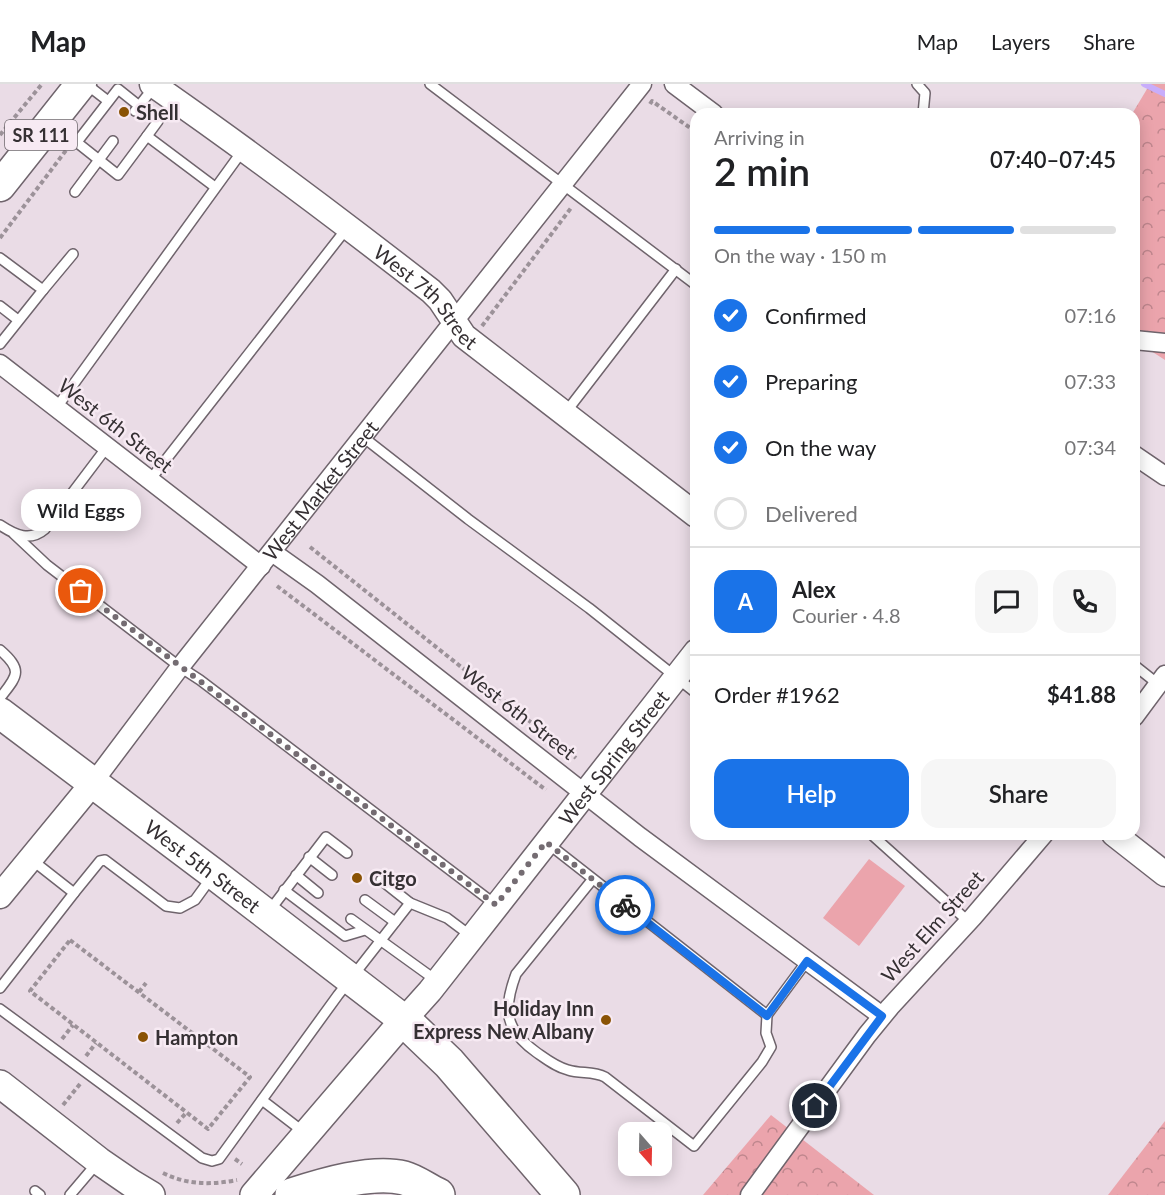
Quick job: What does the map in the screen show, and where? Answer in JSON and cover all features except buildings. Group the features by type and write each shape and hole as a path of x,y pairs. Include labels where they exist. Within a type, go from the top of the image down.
{"highway":[{"path":"404,1020 449,1063 563,1195"},
{"path":"292,1195 344,1180 389,1177 404,1178 438,1195"}],"main road":[{"name":"SR 111","path":"0,186 67,135 81,84"},
{"name":"West 5th Street","path":"0,713 404,1020"},
{"name":"West Spring Street","path":"247,1187 306,1134 404,1020"},
{"path":"0,1084 130,1184 153,1182"}],"street":[{"name":"West Market Street","path":"0,896 92,784 180,667 642,84"},
{"path":"674,84 706,108"},
{"name":"West 7th Street","path":"153,85 348,226 431,291 464,336 690,510"},
{"path":"1140,341 1165,343"},
{"name":"West 6th Street","path":"0,364 150,480 266,559 317,584 640,837 882,1016"},
{"path":"1140,458 1165,476"},
{"name":"West Spring Street","path":"404,1020 430,991 690,660"},
{"path":"1140,709 1162,679"},
{"name":"West Elm Street","path":"750,1195 882,1016 969,922 1039,840"},
{"path":"1122,840 1165,874"}],"lane":[{"path":"86,84 108,101"},
{"path":"430,84 690,280"},
{"path":"918,84 925,93 924,108"},
{"path":"137,108 153,85"},
{"path":"118,89 137,108 158,121 118,175 67,135 108,101 118,89"},
{"path":"147,136 215,187"},
{"path":"75,192 113,141"},
{"path":"57,407 243,150"},
{"path":"150,480 348,226"},
{"path":"0,343 73,254"},
{"path":"0,258 43,290"},
{"path":"564,414 676,269"},
{"path":"0,306 18,320"},
{"path":"363,437 690,688"},
{"path":"14,534 32,536 45,529 107,447"},
{"path":"0,525 14,534 47,565 180,667 496,905"},
{"path":"0,650 11,659 16,669 15,680 0,698"},
{"path":"1140,668 1162,679"},
{"path":"266,914 326,837 347,853"},
{"path":"878,840 969,922"},
{"path":"546,842 767,1016"},
{"path":"309,857 332,875"},
{"path":"30,858 74,893"},
{"path":"0,988 100,861 105,860 166,906 180,908 195,900 214,874"},
{"path":"296,875 318,893"},
{"path":"381,880 410,903 447,918 471,937"},
{"path":"592,880 516,974 511,987 508,1016 514,1033 525,1044 555,1065 569,1071 598,1073 605,1077 694,1146 762,1062 771,1047 766,1033 767,1016 807,961"},
{"path":"284,890 345,936 365,930"},
{"path":"365,900 395,922"},
{"path":"0,1009 202,1158 212,1161 219,1159 410,903"},
{"path":"351,919 437,981"},
{"path":"262,1100 306,1134"},
{"path":"70,1195 99,1161"}],"path":[{"path":"0,135 42,84"},
{"path":"645,111 652,101 690,128"},
{"path":"0,238 67,135"},
{"path":"477,331 580,197"},
{"path":"310,547 576,758"},
{"path":"277,586 549,792"},
{"path":"70,939 139,992 250,1077 208,1129 30,991 70,939"},
{"path":"139,992 146,984"},
{"path":"63,1105 88,1074"},
{"path":"55,1099 72,1112"},
{"path":"153,1182 171,1177 203,1184 247,1187"}],"green space":[{"path":"1150,84 1165,84 1165,360 1140,344 1140,108 1136,108"},
{"path":"869,859 905,886 859,946 823,918"},
{"path":"771,1115 874,1195 703,1195"},
{"path":"1165,1121 1165,1195 1108,1195"}],"waterway":[{"path":"1144,84 1165,94"}],"way so far":[{"path":"81,591 496,905 546,842 625,905"}],"place":[{"name":"Shell","path":"124,112"},
{"name":"Wild Eggs","path":"81,591"},
{"name":"Citgo","path":"357,878"},
{"name":"Holiday Inn Express New Albany","path":"606,1020"},
{"name":"Hampton","path":"143,1037"}],"route":[{"path":"625,905 767,1016 807,961 882,1016 815,1106"}]}
